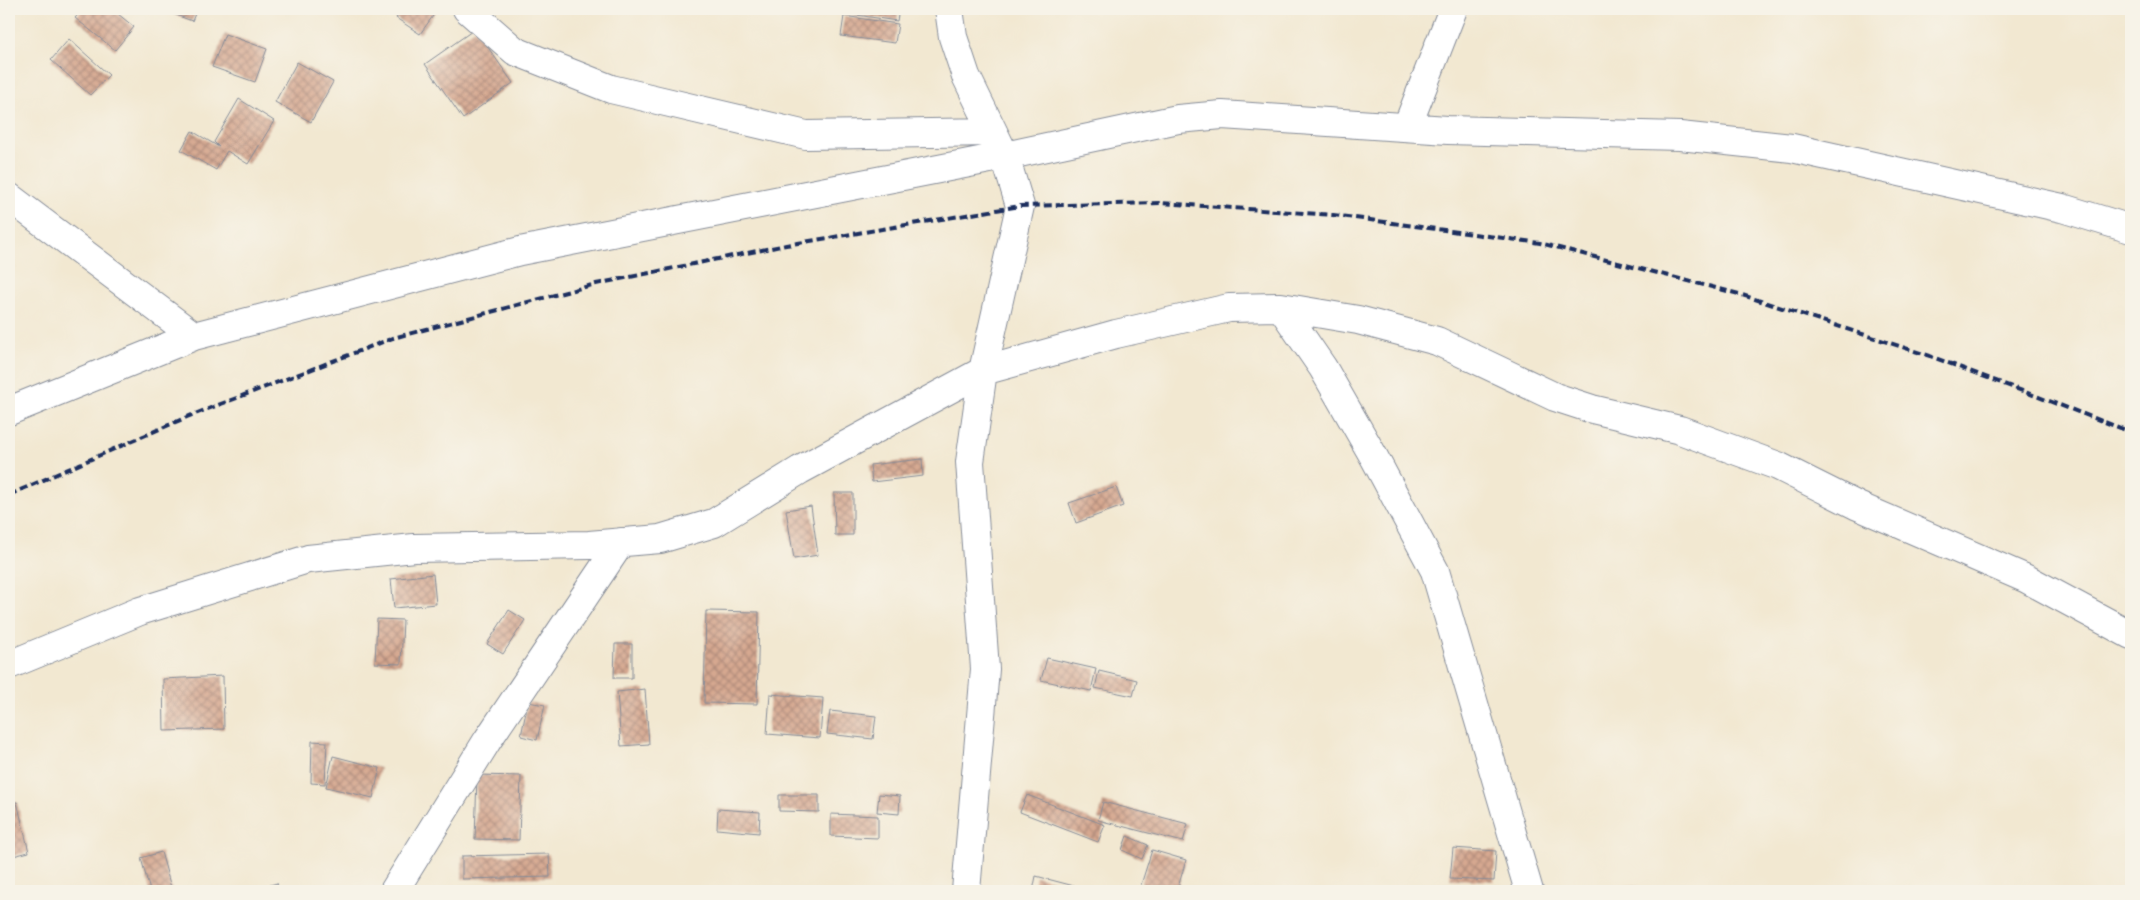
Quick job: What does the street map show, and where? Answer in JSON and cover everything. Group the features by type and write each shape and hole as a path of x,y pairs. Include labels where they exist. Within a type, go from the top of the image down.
{"street":[{"path":"468,9 516,51 611,88 806,135 992,132"},
{"path":"948,9 953,37 966,76 1005,156 1020,206 983,371 970,462 985,668 966,891"},
{"path":"1407,127 1453,9"},
{"path":"9,410 194,336 520,251 1005,156 1178,119 1222,115 1448,130 1680,136 1792,148 2062,208 2131,229"},
{"path":"9,197 194,336"},
{"path":"1281,307 1323,368 1374,457 1435,571 1529,891"},
{"path":"9,665 140,611 308,559 414,548 589,545 660,539 714,523 800,470 983,371 1116,334 1229,308 1281,307 1358,320 1437,341 1555,397 1592,409 1680,430 1778,466 1858,506 2027,579 2131,635"},
{"path":"394,891 487,740 621,542"}],"building":[{"path":"83,9 112,9 134,27 115,50 75,18"},
{"path":"160,9 197,9 192,21"},
{"path":"403,9 438,9 420,34 396,18"},
{"path":"844,9 899,9 897,21 843,13"},
{"path":"844,16 898,24 895,43 841,36"},
{"path":"475,29 513,83 463,119 425,64"},
{"path":"225,34 267,49 255,82 212,67"},
{"path":"69,39 109,75 90,95 51,60"},
{"path":"297,62 333,82 311,122 275,102"},
{"path":"239,99 274,121 248,164 227,151 216,170 181,150 192,131 219,147 214,142"},
{"path":"922,459 923,476 872,482 870,465"},
{"path":"1116,487 1123,506 1076,523 1069,503"},
{"path":"834,493 853,493 853,535 835,535"},
{"path":"811,506 818,555 794,559 786,510"},
{"path":"433,574 436,604 394,608 391,579"},
{"path":"509,610 525,620 503,654 487,644"},
{"path":"706,611 759,612 757,704 704,703"},
{"path":"377,619 403,620 401,664 375,663"},
{"path":"615,644 632,644 632,678 614,678"},
{"path":"1047,658 1096,669 1091,691 1041,680"},
{"path":"1099,671 1137,680 1133,696 1095,688"},
{"path":"223,676 224,729 164,731 163,679"},
{"path":"645,689 649,744 621,746 617,692"},
{"path":"770,694 823,698 820,738 767,734"},
{"path":"528,702 545,705 537,740 521,736"},
{"path":"830,711 876,716 873,739 827,734"},
{"path":"312,741 327,742 325,784 311,783"},
{"path":"333,756 380,768 373,798 326,787"},
{"path":"477,775 521,776 519,840 475,839"},
{"path":"879,794 900,796 899,814 877,812"},
{"path":"779,795 819,795 819,812 779,811"},
{"path":"1027,795 1105,825 1098,842 1020,812"},
{"path":"17,802 29,852 9,857 9,803"},
{"path":"1103,802 1188,824 1183,842 1098,820"},
{"path":"718,809 760,812 759,833 717,829"},
{"path":"831,814 878,816 878,838 831,836"},
{"path":"1127,836 1148,845 1142,859 1122,850"},
{"path":"1453,848 1496,851 1494,881 1450,879"},
{"path":"1152,850 1186,860 1177,891 1139,891"},
{"path":"161,852 172,891 150,891 141,858"},
{"path":"549,854 550,877 462,879 462,856"},
{"path":"1036,876 1093,891 1033,891"},
{"path":"277,883 279,891 250,891"},
{"path":"1628,885 1658,890 1658,891 1626,891"}],"railway":[{"path":"9,495 187,417 393,338 596,284 786,245 1020,206 1161,203 1333,215 1540,243 1739,294 1930,356 2131,432"}]}
